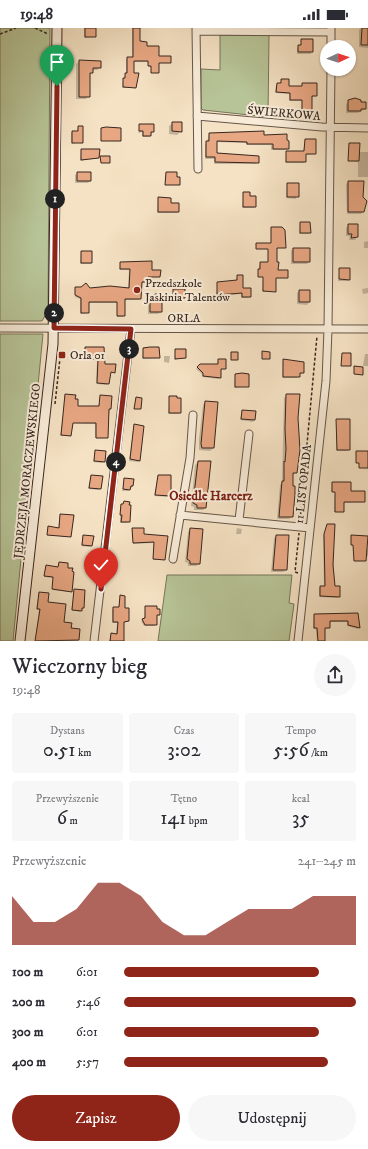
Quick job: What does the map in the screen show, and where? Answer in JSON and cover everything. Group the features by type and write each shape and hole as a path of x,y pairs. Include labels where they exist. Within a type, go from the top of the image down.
{"street":[{"path":"198,169 196,30 331,30"},
{"name":"JĘDRZEJA MORACZEWSKIEGO","path":"20,641 54,328 58,33"},
{"name":"11 LISTOPADA","path":"298,641 326,381 331,76"},
{"name":"ŚWIERKOWA","path":"197,116 330,128 368,128"},
{"name":"ORLA","path":"0,328 368,329"},
{"path":"94,641 131,329"},
{"path":"174,559 190,458 193,415"},
{"path":"239,520 250,434"},
{"path":"180,515 310,528"}],"path":[{"path":"0,34 16,28"},
{"path":"35,28 58,33"},
{"path":"299,573 295,572 318,334"}],"green space":[{"path":"0,28 50,28 48,311 42,321 0,321"},
{"path":"220,35 269,35 268,117 203,110 201,108 201,69 220,70"},
{"path":"0,334 43,334 13,641 0,641"},
{"path":"167,575 292,575 289,603 294,604 289,641 158,641"}],"building":[{"path":"85,28 96,28 96,37 85,37"},
{"path":"133,28 140,28 140,41 147,42 147,46 159,46 159,56 171,56 171,63 159,63 159,73 151,73 151,66 148,66 148,61 134,61 134,73 139,73 136,88 123,87 123,78 125,78 125,73 127,73 127,57 133,57"},
{"path":"362,28 368,28 368,45 361,45"},
{"path":"301,39 313,39 313,52 298,52 298,45 301,45"},
{"path":"79,60 101,61 101,68 93,68 93,73 90,73 90,97 79,97"},
{"path":"281,79 289,79 289,86 302,86 302,83 317,83 317,96 312,96 312,114 302,114 302,100 290,100 290,93 276,92 277,83 281,83"},
{"path":"355,98 361,100 361,102 366,102 366,109 361,109 361,111 348,111 348,100"},
{"path":"172,122 182,122 182,132 172,131"},
{"path":"139,124 154,124 154,132 151,132 151,136 143,136 143,131 139,131"},
{"path":"78,126 83,126 83,143 72,143 72,131 78,131"},
{"path":"101,128 121,128 121,141 101,141"},
{"path":"264,131 264,135 287,134 289,149 273,149 273,144 247,144 247,142 217,141 217,153 259,156 259,163 215,162 215,157 206,157 206,141 209,141 209,133"},
{"path":"305,139 316,139 316,154 306,154 306,162 286,162 286,151 304,151"},
{"path":"349,143 360,143 359,161 348,161"},
{"path":"81,149 100,149 99,158 81,160"},
{"path":"100,156 110,156 110,163 101,163"},
{"path":"77,172 91,172 91,181 77,181"},
{"path":"166,172 177,172 177,177 180,177 180,185 165,185"},
{"path":"348,181 364,181 363,197 367,201 364,212 348,212"},
{"path":"287,183 299,183 299,197 287,197"},
{"path":"243,192 250,192 250,196 256,196 256,207 243,207"},
{"path":"158,197 171,198 171,203 179,203 179,212 158,212"},
{"path":"300,222 310,222 311,233 300,233"},
{"path":"348,224 358,224 358,237 351,238 352,234 348,234"},
{"path":"271,227 282,227 285,230 286,248 277,248 277,262 279,262 278,270 288,270 288,278 276,278 276,292 263,291 263,277 258,277 260,262 268,262 268,249 256,249 256,243 271,243"},
{"path":"293,248 310,248 310,262 293,262"},
{"path":"81,251 92,251 92,263 81,263"},
{"path":"152,261 152,270 161,270 160,277 148,277 147,282 142,282 141,299 125,299 125,316 117,316 117,302 89,302 89,313 81,313 81,298 75,295 75,287 81,287 86,283 90,288 110,286 129,288 130,269 120,269 120,262"},
{"path":"339,268 350,268 350,280 339,279"},
{"path":"237,275 243,275 243,288 251,288 251,297 242,297 242,293 217,295 217,282 237,280"},
{"path":"173,289 185,289 185,298 173,298"},
{"path":"299,290 310,290 310,302 299,302"},
{"path":"155,294 162,294 162,312 150,312 150,299 155,299"},
{"path":"85,347 104,347 105,364 116,364 115,373 111,372 109,384 97,383 98,359 87,359 85,356"},
{"path":"159,347 160,358 143,358 143,348"},
{"path":"175,349 186,349 186,358 175,359"},
{"path":"262,351 270,352 270,359 262,359"},
{"path":"231,352 238,352 238,360 231,360"},
{"path":"342,353 351,353 351,366 341,366"},
{"path":"218,359 226,359 226,369 221,369 221,378 203,376 203,373 197,367 200,364 218,364"},
{"path":"283,359 304,362 304,373 300,373 300,377 283,377"},
{"path":"354,366 363,367 363,375 354,374"},
{"path":"235,374 249,374 249,387 235,387"},
{"path":"65,394 76,395 75,399 78,399 78,406 99,406 100,395 112,396 111,409 109,409 108,438 96,438 96,423 73,423 71,436 61,435"},
{"path":"286,394 300,394 298,418 300,450 297,473 293,473 293,486 295,486 295,494 293,517 279,517 282,481 284,481 284,461 285,462 286,449"},
{"path":"169,396 177,396 177,398 181,398 181,413 169,413"},
{"path":"136,397 142,398 141,409 134,409"},
{"path":"205,401 218,402 214,448 202,448 201,444"},
{"path":"242,410 256,411 255,420 241,419"},
{"path":"336,419 350,419 350,450 337,450"},
{"path":"134,424 144,426 140,461 130,459"},
{"path":"95,450 106,451 105,462 94,461"},
{"path":"356,451 368,451 368,468 359,468 359,463 356,463"},
{"path":"198,461 211,461 206,508 197,508 197,505 193,503"},
{"path":"91,475 103,476 101,489 89,488"},
{"path":"158,475 171,475 171,496 155,495"},
{"path":"124,478 134,479 133,486 131,486 130,490 123,489"},
{"path":"332,482 351,482 351,491 365,491 365,502 344,502 344,512 335,512 335,492 332,492"},
{"path":"124,501 130,502 129,505 131,505 130,522 121,522 121,504 123,504"},
{"path":"60,514 74,515 71,537 47,535 48,526 59,528"},
{"path":"327,524 335,524 333,565 335,586 340,586 340,597 320,596 320,586 325,586 324,534"},
{"path":"132,528 144,528 144,534 168,536 165,560 153,559 154,542 133,543"},
{"path":"190,528 203,529 200,564 190,564 190,561 187,559"},
{"path":"83,535 94,536 92,546 82,545"},
{"path":"276,535 289,535 287,570 273,570"},
{"path":"351,535 368,536 366,561 354,561"},
{"path":"59,562 68,563 68,568 73,568 72,592 52,589 53,577 44,576 46,565 58,567"},
{"path":"74,589 85,590 84,608 82,608 82,611 72,610"},
{"path":"39,592 49,593 48,602 66,604 64,622 72,623 71,628 80,629 79,640 35,641 40,609 37,609"},
{"path":"120,595 125,596 125,608 129,608 129,621 124,622 124,641 110,641 111,633 117,634 118,622 113,622 113,607 119,607"},
{"path":"145,606 157,606 157,609 160,609 160,615 157,615 157,625 145,625 142,619 145,618"},
{"path":"358,613 360,628 348,625 348,621 330,621 330,628 325,628 325,641 318,641 317,628 314,628 314,614"}],"place":[{"name":"Przedszkole Jaskinia Talentów","path":"137,290"},
{"name":"Orla 01","path":"62,355"}],"district":[{"name":"Osiedle Harcerz","path":"211,495"}],"route":[{"path":"57,86 54,328 131,329 101,589"}]}
